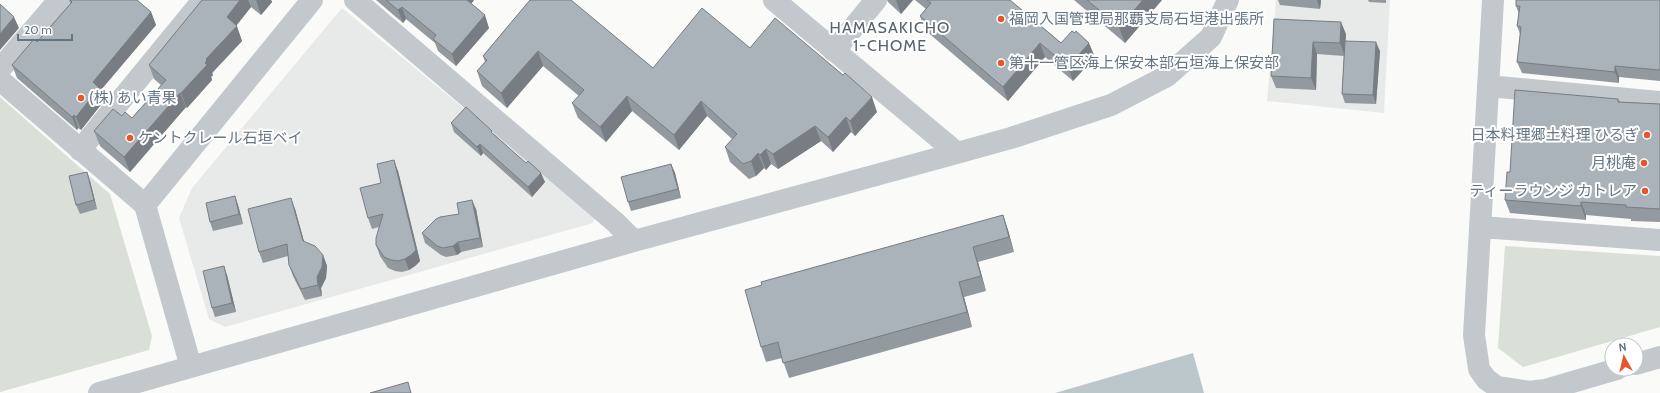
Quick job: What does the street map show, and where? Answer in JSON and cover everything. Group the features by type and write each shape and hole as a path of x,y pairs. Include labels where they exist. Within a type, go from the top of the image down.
{"street":[{"path":"0,69 59,0"},
{"path":"80,150 203,0"},
{"path":"145,204 312,0"},
{"path":"356,0 609,217 634,241"},
{"path":"774,0 957,153"},
{"path":"834,51 876,0"},
{"path":"99,393 634,241 1011,138 1111,105 1167,76 1211,37 1228,0"},
{"path":"1493,0 1474,335 1479,369 1486,379 1497,387 1530,392 1545,390 1604,373"},
{"path":"0,80 80,150 145,204 191,367"},
{"path":"1488,86 1660,102"},
{"path":"1480,227 1660,240"},
{"path":"1644,362 1660,357"}],"shaded area":[{"path":"1276,0 1390,0 1384,113 1267,101"},
{"path":"342,8 596,217 593,223 225,327 209,319 179,218 192,188"},
{"path":"0,97 110,194 152,336 149,350 0,392"},
{"path":"1505,246 1660,256 1660,327 1626,337 1604,337 1604,343 1523,367 1498,348"},
{"path":"1193,353 1204,393 1055,393"}],"building":[{"path":"70,0 137,0 151,12 93,82 99,88 76,117 74,115 72,117 12,65 34,39 37,42 72,2"},
{"path":"202,0 240,0 227,17 237,26 206,59 207,60 205,63 207,65 180,93 124,157 94,131 113,109 122,116 125,112 132,118 166,80 149,65"},
{"path":"386,0 467,0 485,15 452,54 433,39 436,35 402,7 398,10"},
{"path":"530,0 571,0 653,68 702,8 750,48 775,18 843,75 845,73 872,97 850,121 846,117 828,137 815,126 773,154 766,149 760,155 758,153 751,161 743,164 725,147 737,134 701,101 674,135 627,96 600,127 572,103 584,90 538,51 501,93 477,71 487,60 483,56"},
{"path":"927,0 1010,0 1061,43 1072,31 1075,33 1076,31 1089,43 1068,67 1040,43 1003,87 920,16 931,3"},
{"path":"1087,0 1143,0 1119,27"},
{"path":"1516,0 1660,0 1660,70 1615,66 1615,72 1517,62 1521,27 1517,26 1520,6 1516,6"},
{"path":"0,4 14,17 0,34"},
{"path":"1274,19 1341,22 1340,43 1313,42 1311,78 1271,76"},
{"path":"1345,41 1376,42 1373,95 1342,94"},
{"path":"1515,90 1618,99 1618,102 1660,104 1660,209 1581,202 1581,206 1505,200 1507,172 1510,172"},
{"path":"466,107 492,131 491,132 526,163 528,161 541,173 528,187 480,144 477,147 451,123"},
{"path":"394,160 416,250 405,259 398,261 384,257 376,245 376,238 383,214 368,218 360,188 381,183 377,164"},
{"path":"671,164 678,189 628,202 621,177"},
{"path":"87,172 94,200 76,205 69,176"},
{"path":"235,196 239,214 210,222 206,203"},
{"path":"291,198 303,241 315,246 323,255 322,267 317,277 318,285 301,289 289,265 287,244 259,252 248,209"},
{"path":"472,200 480,238 458,242 453,246 443,248 437,246 422,233 436,219 459,214 457,203"},
{"path":"1003,215 1009,237 973,247 981,276 959,282 967,312 783,363 778,342 761,347 745,290 762,285 761,282"},
{"path":"224,266 232,303 212,308 203,271"},
{"path":"408,382 411,393 370,393"}],"place":[{"name":"福岡入国管理局那覇支局石垣港出張所","path":"1001,19"},
{"name":"第十一管区海上保安本部石垣海上保安部","path":"1001,63"},
{"name":"(株) あい青果","path":"81,98"},
{"name":"日本料理郷土料理 ひるぎ","path":"1647,135"},
{"name":"ケントクレール石垣ベイ","path":"130,138"},
{"name":"月桃庵","path":"1644,163"},
{"name":"ティーラウンジ カトレア","path":"1645,191"}],"district":[{"name":"HAMASAKICHO 1-CHOME","path":"890,36"}]}
